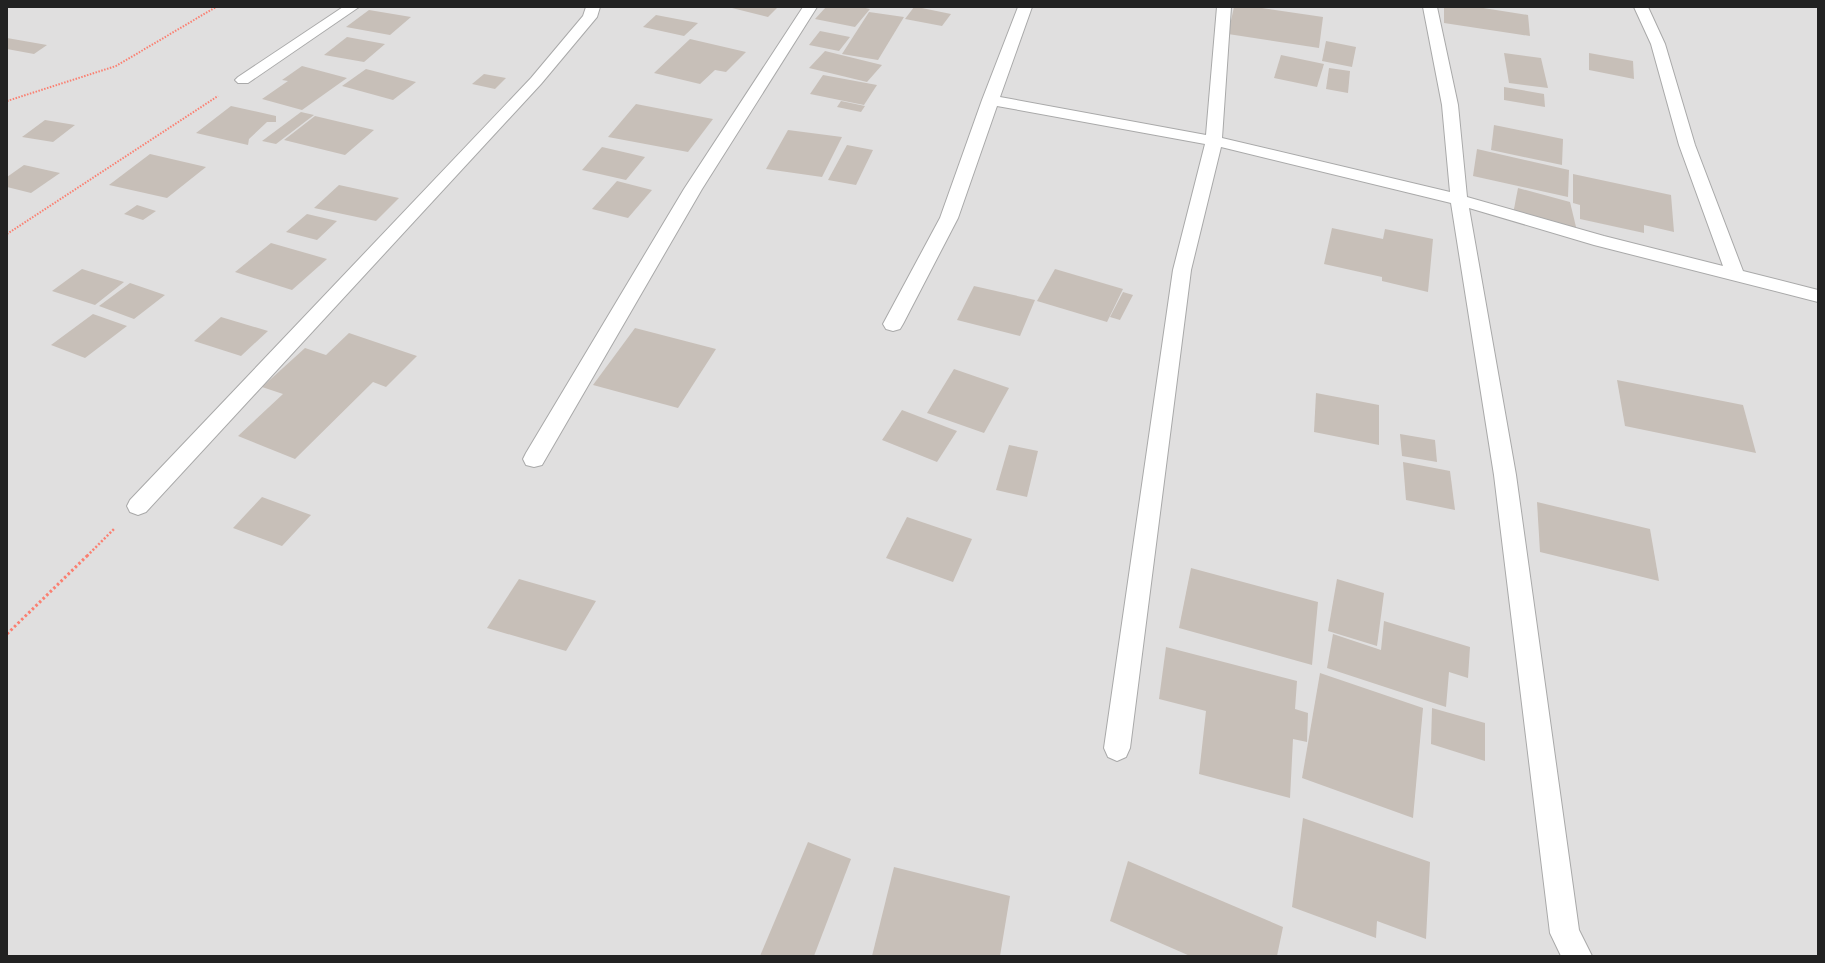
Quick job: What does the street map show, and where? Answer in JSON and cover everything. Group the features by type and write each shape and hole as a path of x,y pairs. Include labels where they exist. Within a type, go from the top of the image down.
{"street":[{"path":"243,80 352,7"},
{"path":"138,506 536,81 590,17 593,7"},
{"path":"534,459 693,189 810,7"},
{"path":"893,324 949,218 990,100 1025,7"},
{"path":"1117,748 1182,270 1214,142 1224,7"},
{"path":"1430,7 1450,105 1459,200 1505,475 1565,933 1577,956"},
{"path":"1641,7 1658,44 1688,145 1736,276"},
{"path":"990,100 1214,142 1459,200 1600,241 1818,296"}],"path":[{"path":"7,101 116,66 216,7"},
{"path":"7,234 243,80"},
{"path":"7,634 138,506"}],"shaded area":[{"path":"7,7 1818,7 1818,956 7,956"}],"building":[{"path":"728,7 778,7 768,17"},
{"path":"826,7 861,7 870,9 855,27 815,19"},
{"path":"914,7 951,14 942,26 905,19"},
{"path":"1234,7 1255,7 1323,17 1319,48 1228,34"},
{"path":"1444,7 1477,7 1528,15 1530,36 1444,23"},
{"path":"369,10 411,17 390,35 346,27"},
{"path":"869,12 904,17 878,60 842,54"},
{"path":"656,15 698,23 684,36 643,27"},
{"path":"820,31 850,37 839,51 809,45"},
{"path":"347,37 385,44 364,62 324,55"},
{"path":"7,38 47,45 34,54 7,49"},
{"path":"690,39 746,52 726,72 715,70 700,84 654,73"},
{"path":"1326,41 1356,47 1352,67 1322,61"},
{"path":"825,51 882,65 867,82 809,68"},
{"path":"1504,53 1541,58 1548,88 1509,83"},
{"path":"1589,53 1633,61 1634,79 1589,70"},
{"path":"1281,55 1324,64 1317,87 1274,78"},
{"path":"302,66 347,78 302,110 262,99 288,81 282,80"},
{"path":"1329,68 1350,71 1348,93 1326,89"},
{"path":"366,69 416,82 393,100 342,86"},
{"path":"484,74 506,78 495,89 472,84"},
{"path":"823,75 877,85 864,105 810,94"},
{"path":"1504,87 1544,94 1545,107 1504,100"},
{"path":"841,101 865,106 861,112 837,107"},
{"path":"636,104 713,119 688,152 608,137"},
{"path":"231,106 276,116 276,122 267,122 249,139 248,145 196,133"},
{"path":"301,112 314,115 276,144 262,141"},
{"path":"315,116 374,130 345,155 284,140"},
{"path":"45,120 75,125 53,142 22,137"},
{"path":"1494,125 1563,139 1562,165 1491,150"},
{"path":"788,130 842,137 822,177 766,169"},
{"path":"847,145 873,150 856,185 828,180"},
{"path":"602,147 645,157 626,180 582,170"},
{"path":"1477,149 1569,170 1568,197 1473,176"},
{"path":"150,154 206,167 167,198 109,185"},
{"path":"24,165 60,173 31,193 7,187 7,177"},
{"path":"1573,174 1671,195 1674,232 1644,225 1644,233 1580,219 1580,205 1573,203"},
{"path":"617,181 652,190 628,218 592,209"},
{"path":"339,185 399,198 376,221 314,208"},
{"path":"1518,188 1570,202 1577,231 1513,214"},
{"path":"137,205 156,211 143,220 124,214"},
{"path":"307,214 337,221 317,240 286,232"},
{"path":"1332,228 1383,239 1385,229 1433,239 1428,292 1382,281 1382,277 1324,264"},
{"path":"271,243 327,259 292,290 235,272"},
{"path":"82,269 124,282 95,305 52,291"},
{"path":"1055,269 1123,289 1107,322 1037,301"},
{"path":"130,283 165,295 134,319 99,306"},
{"path":"974,286 1035,300 1020,336 957,320"},
{"path":"1123,292 1133,295 1120,320 1110,317"},
{"path":"93,314 127,326 85,358 51,345"},
{"path":"221,317 268,331 241,356 194,341"},
{"path":"635,328 716,349 678,408 593,385"},
{"path":"349,333 417,356 386,387 373,382 295,459 238,436 283,394 262,387 305,348 326,355"},
{"path":"954,369 1009,388 984,433 927,413"},
{"path":"1617,380 1743,405 1756,453 1625,426"},
{"path":"1316,393 1379,405 1379,445 1314,432"},
{"path":"902,410 957,431 937,462 882,440"},
{"path":"1400,434 1435,440 1437,462 1402,456"},
{"path":"1009,445 1038,451 1027,497 996,490"},
{"path":"1403,462 1450,471 1455,510 1406,500"},
{"path":"262,497 311,515 282,546 233,528"},
{"path":"1537,502 1650,529 1659,581 1540,552"},
{"path":"907,517 972,539 953,582 886,558"},
{"path":"1191,568 1318,602 1312,665 1179,628"},
{"path":"519,579 596,601 566,651 487,628"},
{"path":"1337,579 1384,593 1377,646 1328,631"},
{"path":"1384,621 1470,647 1468,678 1449,672 1446,707 1327,668 1333,634 1381,650"},
{"path":"1166,647 1297,681 1295,709 1308,713 1307,742 1293,739 1290,798 1199,774 1206,711 1159,699"},
{"path":"1320,673 1423,708 1413,818 1302,778"},
{"path":"1432,708 1485,723 1485,761 1431,744"},
{"path":"1303,818 1430,862 1426,939 1377,921 1376,938 1292,907"},
{"path":"808,842 851,859 814,956 760,956"},
{"path":"1128,861 1283,927 1277,956 1190,956 1110,921"},
{"path":"894,867 1010,896 1000,956 872,956"}]}
